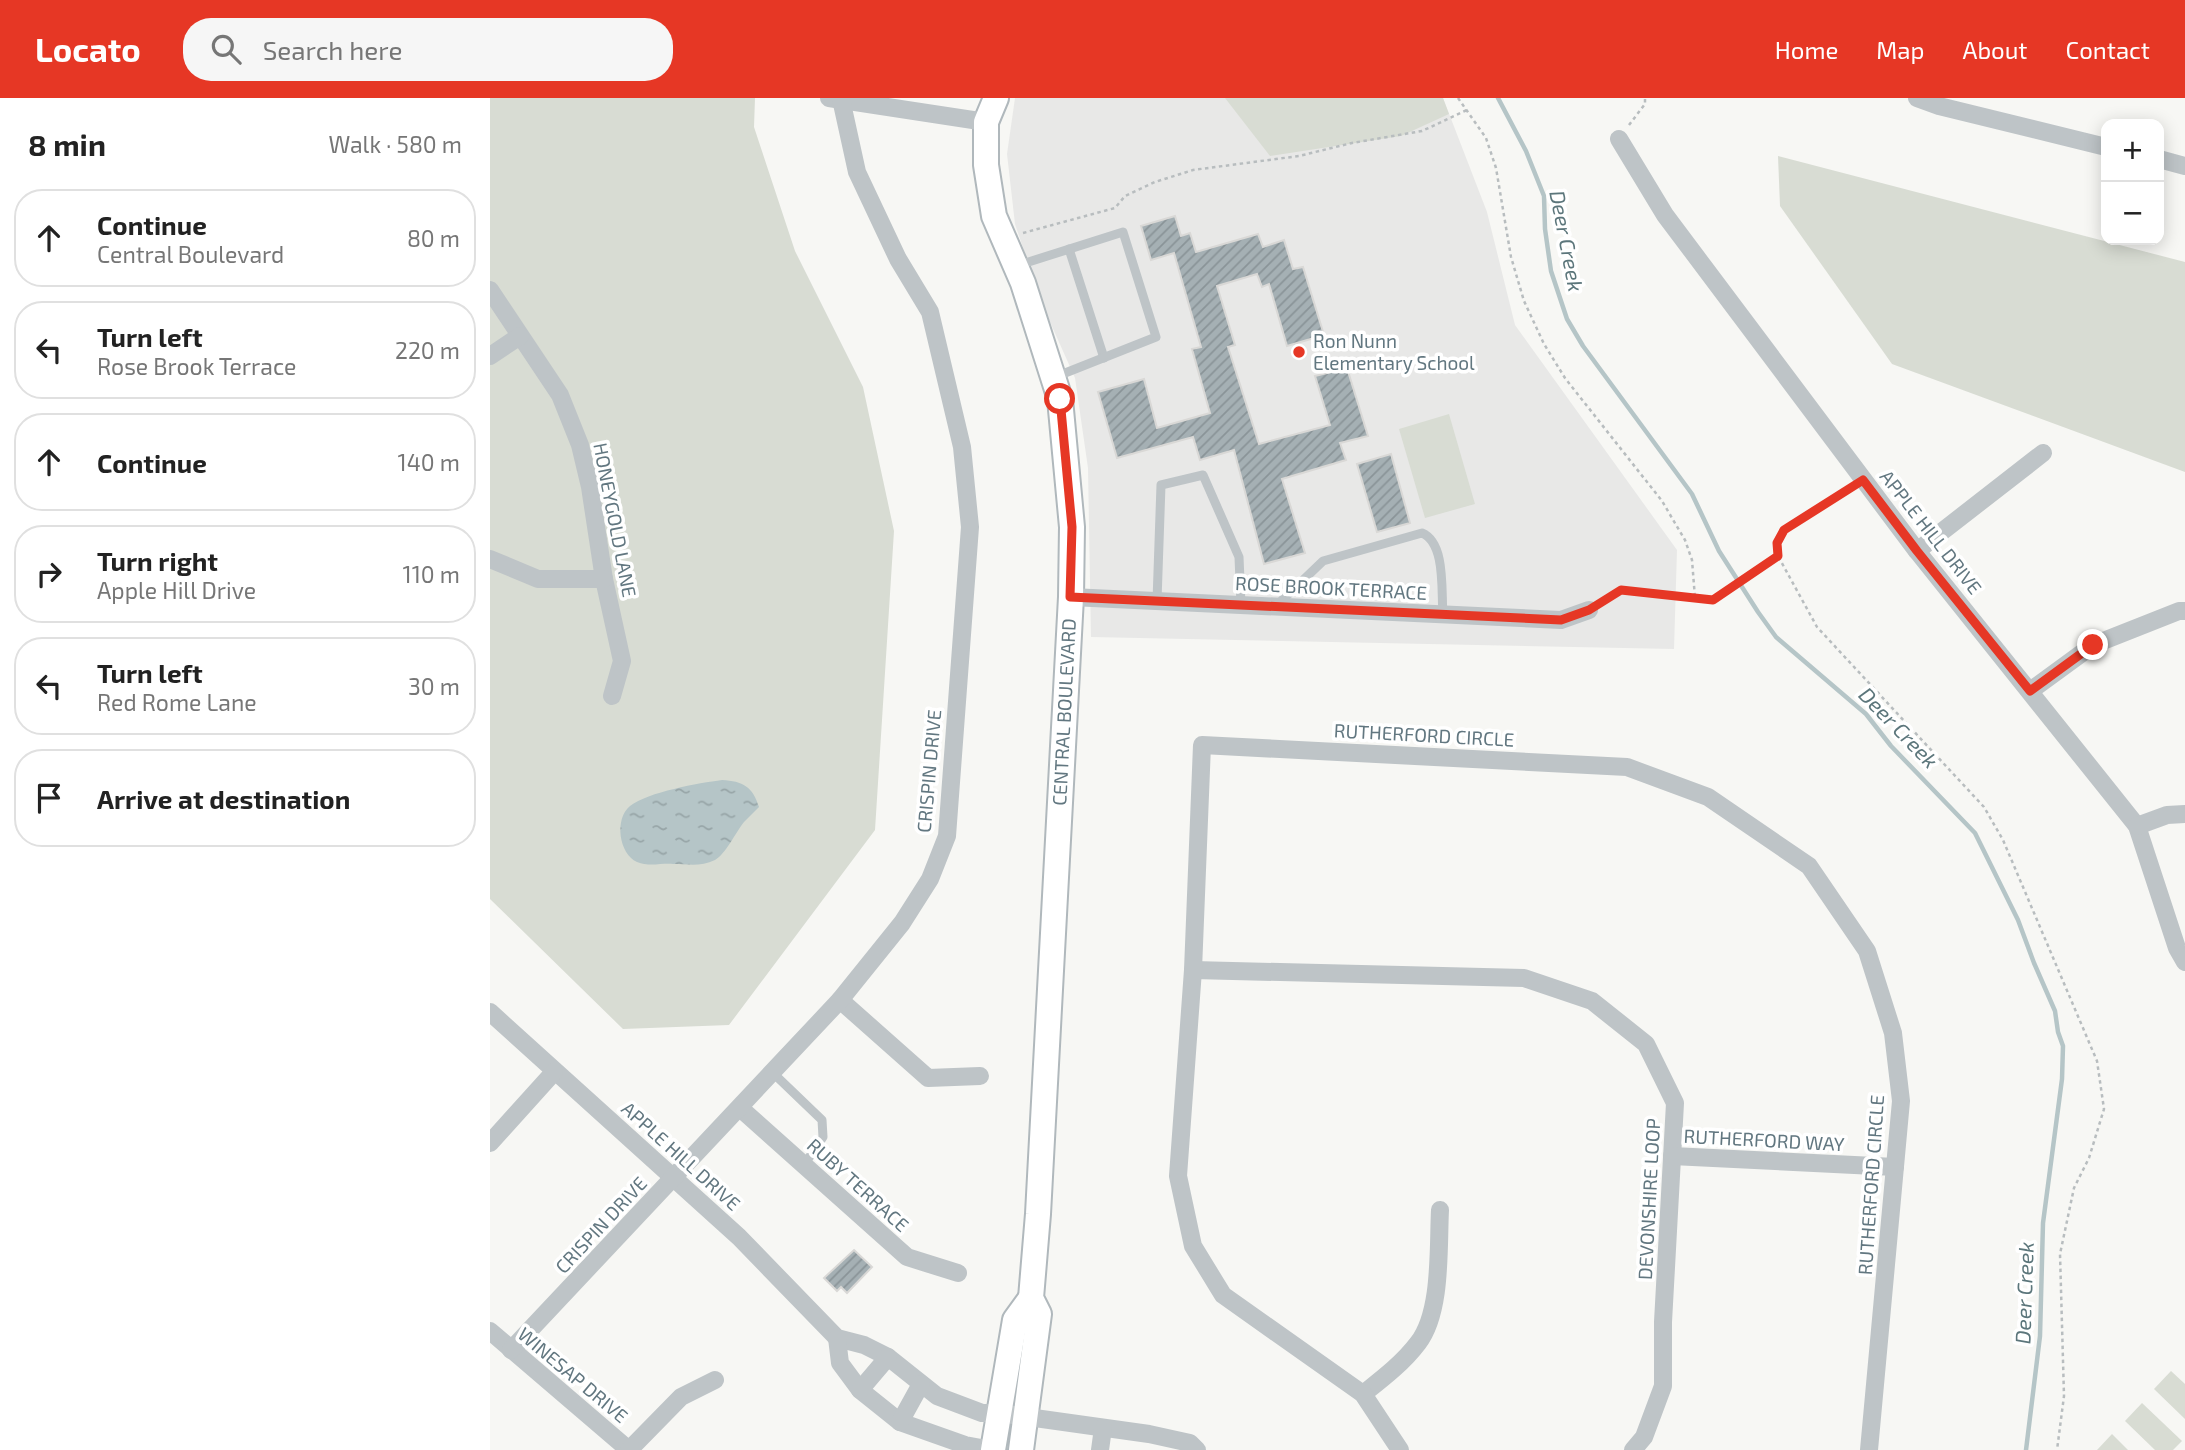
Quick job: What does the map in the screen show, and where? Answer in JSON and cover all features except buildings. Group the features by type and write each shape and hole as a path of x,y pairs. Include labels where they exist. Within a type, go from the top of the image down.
{"street":[{"name":"CENTRAL BOULEVARD","path":"992,1450 1016,1320 1031,1298 1038,1214 1072,527 1060,399 1016,266 994,215 986,165 986,122 996,98"},
{"path":"1917,98 1939,106 2101,145"},
{"path":"835,99 986,122"},
{"name":"CRISPIN DRIVE","path":"511,1350 840,1000 909,912 930,879 947,836 970,527 962,447 930,312 898,258 857,172 835,99"},
{"name":"APPLE HILL DRIVE","path":"1619,139 1665,215 1863,480 2137,826 2177,948 2185,962"},
{"path":"2164,160 2185,166"},
{"name":"HONEYGOLD LANE","path":"490,290 560,395 580,446 622,661 612,696"},
{"path":"490,356 520,336"},
{"path":"1917,551 2043,453"},
{"path":"490,559 538,579 604,579"},
{"name":"ROSE BROOK TERRACE","path":"1070,597 1561,620 1589,610"},
{"path":"2030,691 2093,645 2185,611"},
{"name":"RUTHERFORD CIRCLE","path":"1400,1450 1363,1394 1223,1295 1193,1246 1178,1176 1193,970 1202,745 1627,766 1709,797 1809,866 1867,951 1893,1033 1901,1101 1869,1450"},
{"path":"2137,826 2167,815 2185,814"},
{"name":"DEVONSHIRE LOOP","path":"1193,970 1524,978 1592,1001 1646,1044 1675,1103 1663,1322 1663,1386 1644,1437 1633,1450"},
{"path":"840,1000 928,1078 980,1076"},
{"name":"APPLE HILL DRIVE","path":"490,1012 739,1237 837,1338 864,1345 888,1357 937,1396 982,1413 1103,1428 1148,1442 1190,1443 1197,1450"},
{"path":"490,1143 554,1072"},
{"name":"RUBY TERRACE","path":"740,1108 907,1257 958,1273"},
{"name":"RUTHERFORD WAY","path":"1672,1156 1895,1167"},
{"path":"1363,1394 1390,1373 1420,1341 1436,1297 1440,1210"},
{"name":"CENTRAL BOULEVARD","path":"1021,1450 1039,1314 1031,1298"},
{"name":"WINESAP DRIVE","path":"490,1331 629,1450"},
{"name":"APPLE HILL DRIVE","path":"837,1338 840,1363 860,1390 900,1422 965,1445 992,1450"},
{"path":"860,1390 888,1357"},
{"path":"629,1450 681,1396 715,1380"},
{"path":"900,1422 921,1384"},
{"path":"1100,1450 1103,1428"}],"lane":[{"path":"1016,266 1123,232 1156,337 1053,377"},
{"path":"1069,249 1104,358"},
{"path":"1157,601 1161,485 1203,475 1239,557 1241,605"},
{"path":"1276,606 1323,561 1422,533 1434,542 1438,553 1443,614"},
{"path":"772,1072 822,1120 823,1137 804,1165"}],"path":[{"path":"1458,98 1486,138 1496,168 1511,257 1524,301 1544,344 1565,378 1662,501 1685,540 1692,559 1695,598"},
{"path":"1619,139 1644,104 1645,98"},
{"path":"1005,240 1115,208 1125,196 1155,182 1193,170 1299,156 1352,143 1422,131 1466,110"},
{"path":"1863,480 1784,530 1777,543 1778,556 1817,627 1984,807 2003,840 2097,1061 2104,1109 2089,1158 2074,1188 2060,1254 2064,1396 2057,1450"},
{"path":"1589,610 1621,590 1713,600 1778,556"}],"shaded area":[{"path":"490,98 755,98 754,127 795,251 863,387 894,531 875,830 729,1025 623,1029 490,899"},
{"name":"Ron Nunn Elementary School","path":"1015,98 1443,98 1487,212 1515,325 1677,550 1674,649 1091,637 1088,468 1075,378 1042,304 1015,224 1007,154"},
{"path":"1225,98 1443,98 1449,114 1401,136 1270,156"},
{"path":"1778,156 2101,240 2101,245 2120,245 2185,262 2185,472 1892,364 1780,206"},
{"path":"1449,414 1475,504 1425,518 1399,429"},
{"path":"2171,1371 2185,1384 2185,1419 2154,1389"},
{"path":"2142,1403 2182,1441 2173,1450 2155,1450 2125,1421"},
{"path":"2112,1434 2128,1450 2097,1450"}],"water":[{"path":"722,780 746,786 754,794 759,807 715,860 694,865 646,864 637,862 626,852 620,827 630,806 661,792"}],"waterway":[{"name":"Deer Creek","path":"1498,98 1526,151 1544,196 1551,271 1567,319 1583,346 1692,494 1719,551 1776,637 1866,714 1891,746 1975,833 2018,920 2055,1011 2063,1046 2062,1079 2043,1223 2040,1336 2026,1450"}],"place":[{"name":"Ron Nunn Elementary School","path":"1299,352"}],"route":[{"path":"1060,399 1072,527 1070,597 1561,620 1589,610 1621,590 1713,600 1778,556 1777,543 1784,530 1863,480 2030,691 2093,645"}]}
